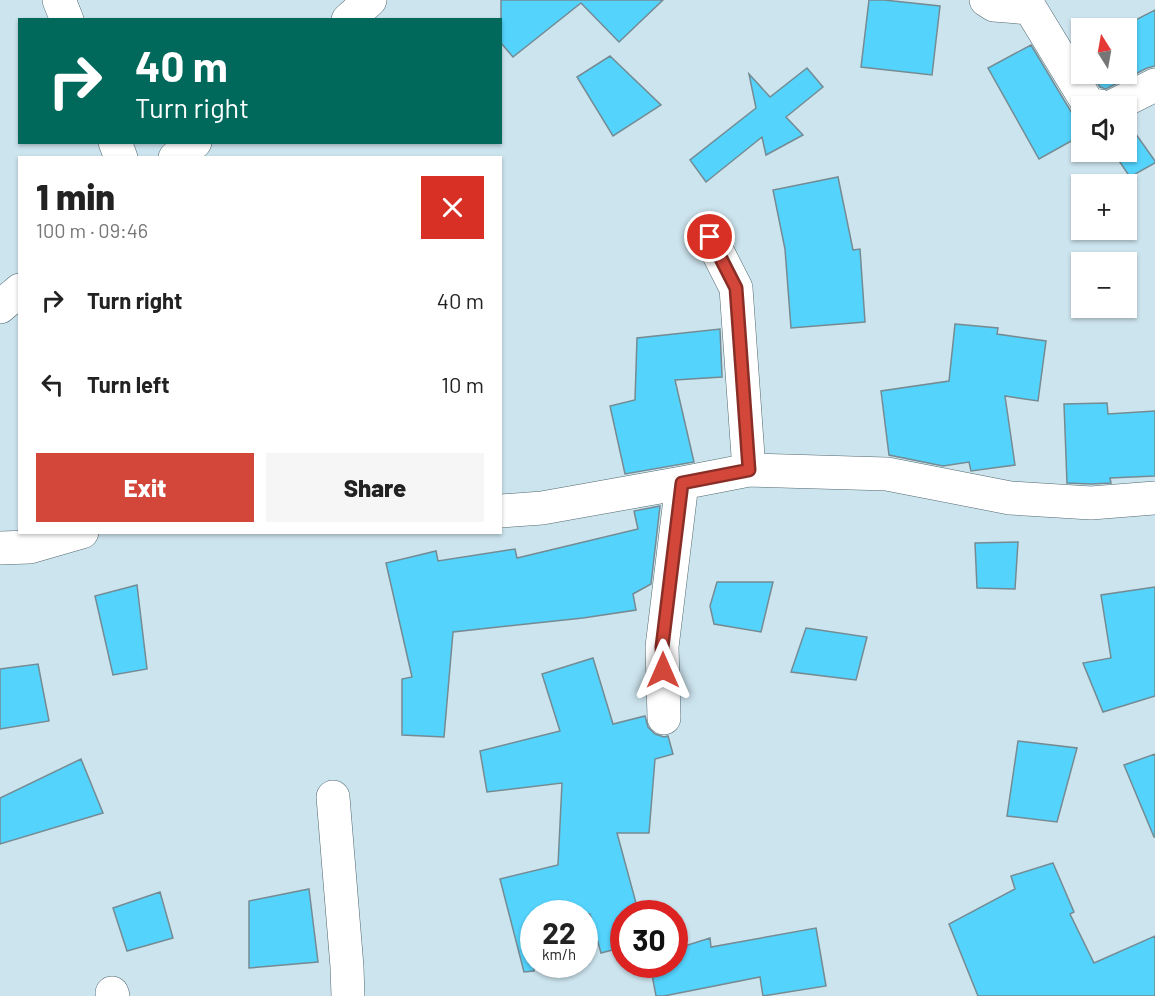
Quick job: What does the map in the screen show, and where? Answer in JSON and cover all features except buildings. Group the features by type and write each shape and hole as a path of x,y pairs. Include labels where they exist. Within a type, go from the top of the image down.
{"street":[{"path":"59,0 66,18"},
{"path":"350,18 370,0"},
{"path":"986,0 994,4 1030,8 1084,96"},
{"path":"1133,96 1155,85"},
{"path":"178,156 192,144"},
{"path":"710,237 736,288 749,470"},
{"path":"0,307 18,292"},
{"path":"502,511 542,508 749,470 887,474 1010,498 1091,503 1155,498"},
{"path":"664,718 662,647 682,483"},
{"path":"0,548 30,547 75,534"},
{"path":"333,797 348,996"}],"route":[{"path":"663,670 662,647 682,483 749,470 736,288 710,237"}]}
